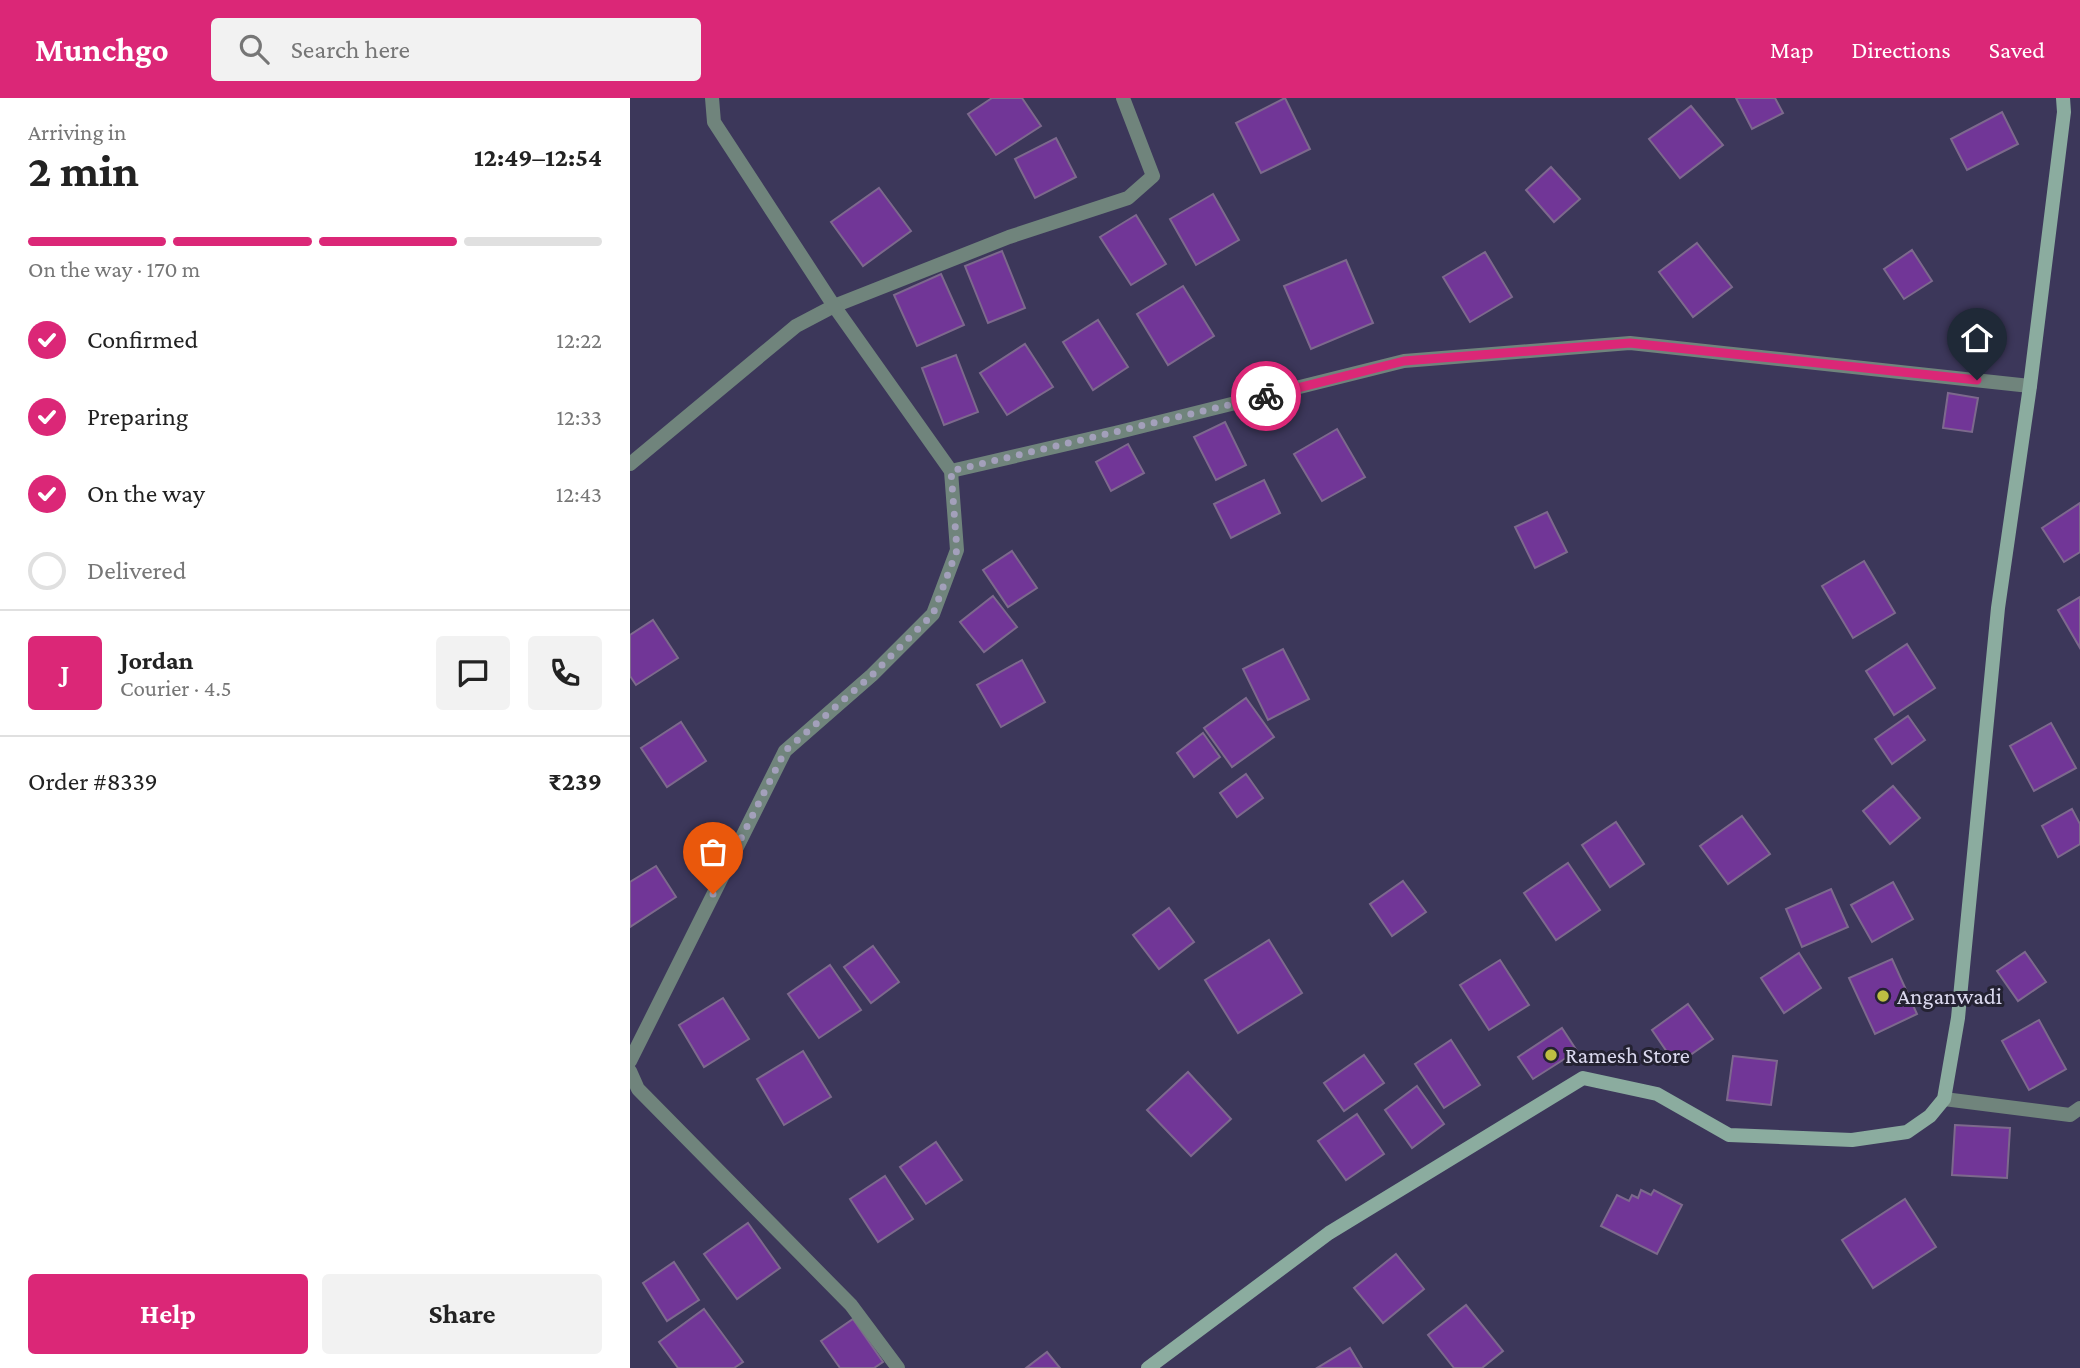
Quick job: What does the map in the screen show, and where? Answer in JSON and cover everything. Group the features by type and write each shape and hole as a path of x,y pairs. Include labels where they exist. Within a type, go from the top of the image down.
{"main road":[{"path":"1148,1368 1329,1233 1583,1078 1657,1094 1729,1135 1852,1140 1907,1132 1930,1116 1944,1099 1958,1018 1998,608 2030,386 2064,112 2063,98"}],"street":[{"path":"630,1061 785,751 872,675 933,614 957,550 951,471 834,306 715,122 712,98"},
{"path":"630,464 796,326 834,306 1009,237 1128,198 1153,176 1123,98"},
{"path":"951,471 1404,361 1563,348 1630,343 2030,386"},
{"path":"630,1071 638,1089 851,1305 898,1368"},
{"path":"1944,1099 2070,1115 2080,1108"}],"building":[{"path":"992,98 1022,98 1041,126 996,155 968,114"},
{"path":"1285,98 1310,149 1261,173 1236,123"},
{"path":"1736,98 1775,98 1783,113 1752,129"},
{"path":"1691,106 1723,145 1680,178 1649,139"},
{"path":"2002,112 2018,144 1967,170 1951,139"},
{"path":"1056,138 1076,177 1035,198 1015,159"},
{"path":"1551,167 1580,199 1554,222 1526,190"},
{"path":"879,188 911,231 863,266 831,222"},
{"path":"1213,194 1239,240 1196,265 1170,219"},
{"path":"1136,215 1166,264 1131,285 1100,237"},
{"path":"1697,243 1732,287 1693,317 1659,272"},
{"path":"1912,250 1932,281 1904,299 1884,269"},
{"path":"1002,251 1025,308 988,323 965,266"},
{"path":"1485,252 1512,297 1470,322 1443,277"},
{"path":"1346,260 1373,323 1311,349 1284,286"},
{"path":"941,274 964,325 917,346 894,295"},
{"path":"1183,286 1214,336 1168,365 1137,314"},
{"path":"1098,320 1128,367 1093,390 1063,342"},
{"path":"1025,344 1053,387 1007,415 980,373"},
{"path":"956,355 978,412 944,425 922,368"},
{"path":"1948,393 1978,398 1972,432 1943,428"},
{"path":"1225,422 1246,465 1216,480 1194,437"},
{"path":"1337,429 1365,477 1322,501 1294,454"},
{"path":"1128,444 1144,473 1111,491 1096,462"},
{"path":"1264,480 1280,513 1231,538 1214,504"},
{"path":"2080,503 2080,552 2064,562 2042,528"},
{"path":"1547,512 1567,552 1535,568 1515,527"},
{"path":"1012,551 1037,588 1008,607 983,570"},
{"path":"1864,561 1895,613 1853,638 1822,586"},
{"path":"993,596 1017,627 984,652 960,622"},
{"path":"2080,597 2080,648 2058,610"},
{"path":"653,620 678,658 636,685 630,676 630,635"},
{"path":"1907,644 1935,688 1894,715 1866,671"},
{"path":"1283,649 1309,699 1268,720 1243,669"},
{"path":"1022,660 1045,702 1001,727 977,685"},
{"path":"1246,698 1274,737 1232,767 1204,728"},
{"path":"1908,716 1925,740 1892,764 1875,739"},
{"path":"681,722 706,761 667,787 641,748"},
{"path":"2051,723 2076,768 2034,791 2010,746"},
{"path":"1203,733 1220,757 1194,777 1177,753"},
{"path":"1246,774 1263,798 1237,817 1220,793"},
{"path":"1893,786 1920,818 1890,844 1863,811"},
{"path":"2072,809 2080,824 2080,844 2058,857 2042,826"},
{"path":"1742,816 1770,854 1728,884 1700,846"},
{"path":"1616,822 1644,864 1610,887 1582,845"},
{"path":"1568,863 1600,910 1556,940 1524,893"},
{"path":"656,866 676,897 630,927 630,882"},
{"path":"1403,881 1426,912 1392,936 1370,904"},
{"path":"1893,882 1913,919 1872,942 1851,905"},
{"path":"1831,889 1848,927 1802,947 1786,909"},
{"path":"1169,908 1194,942 1159,969 1133,935"},
{"path":"1269,940 1302,993 1238,1033 1205,980"},
{"path":"873,946 899,982 871,1003 844,967"},
{"path":"2025,952 2046,982 2018,1001 1997,971"},
{"path":"1799,953 1821,988 1784,1013 1761,978"},
{"name":"Anganwadi","path":"1892,959 1917,1014 1875,1034 1849,978"},
{"path":"1500,960 1529,1005 1489,1030 1460,985"},
{"path":"830,965 861,1010 819,1038 788,994"},
{"path":"723,998 749,1039 704,1067 679,1025"},
{"path":"1688,1004 1713,1039 1676,1065 1652,1030"},
{"path":"2039,1020 2066,1069 2029,1090 2002,1041"},
{"path":"1562,1028 1577,1051 1533,1079 1518,1057"},
{"path":"1451,1040 1480,1085 1444,1108 1415,1064"},
{"path":"803,1051 831,1097 784,1125 757,1079"},
{"path":"1364,1055 1384,1083 1344,1111 1324,1083"},
{"path":"1733,1056 1777,1061 1771,1105 1727,1100"},
{"path":"1188,1072 1231,1119 1191,1156 1147,1110"},
{"path":"1417,1086 1444,1124 1412,1148 1385,1110"},
{"path":"1357,1114 1384,1154 1346,1180 1318,1141"},
{"path":"1955,1125 2010,1128 2007,1178 1952,1175"},
{"path":"936,1142 962,1180 926,1204 900,1167"},
{"path":"885,1176 913,1219 878,1242 850,1199"},
{"path":"1641,1190 1651,1195 1654,1190 1682,1205 1657,1254 1601,1226 1617,1195 1629,1201 1632,1195 1638,1198"},
{"path":"1905,1199 1936,1247 1873,1288 1842,1240"},
{"path":"748,1223 780,1268 737,1299 704,1254"},
{"path":"1396,1254 1424,1289 1383,1323 1354,1288"},
{"path":"674,1262 699,1300 667,1321 643,1283"},
{"path":"1466,1305 1503,1351 1482,1368 1454,1368 1428,1335"},
{"path":"704,1309 743,1362 734,1368 678,1368 659,1342"},
{"path":"853,1319 883,1362 874,1368 840,1368 821,1341"},
{"path":"1350,1348 1362,1368 1317,1368"},
{"path":"1047,1352 1060,1368 1026,1368"}],"way so far":[{"path":"713,894 785,751 872,675 933,614 957,550 951,471 1266,396"}],"place":[{"name":"Anganwadi","path":"1883,996"},
{"name":"Ramesh Store","path":"1551,1055"}],"route":[{"path":"1266,396 1404,361 1630,343 1977,380"}]}
